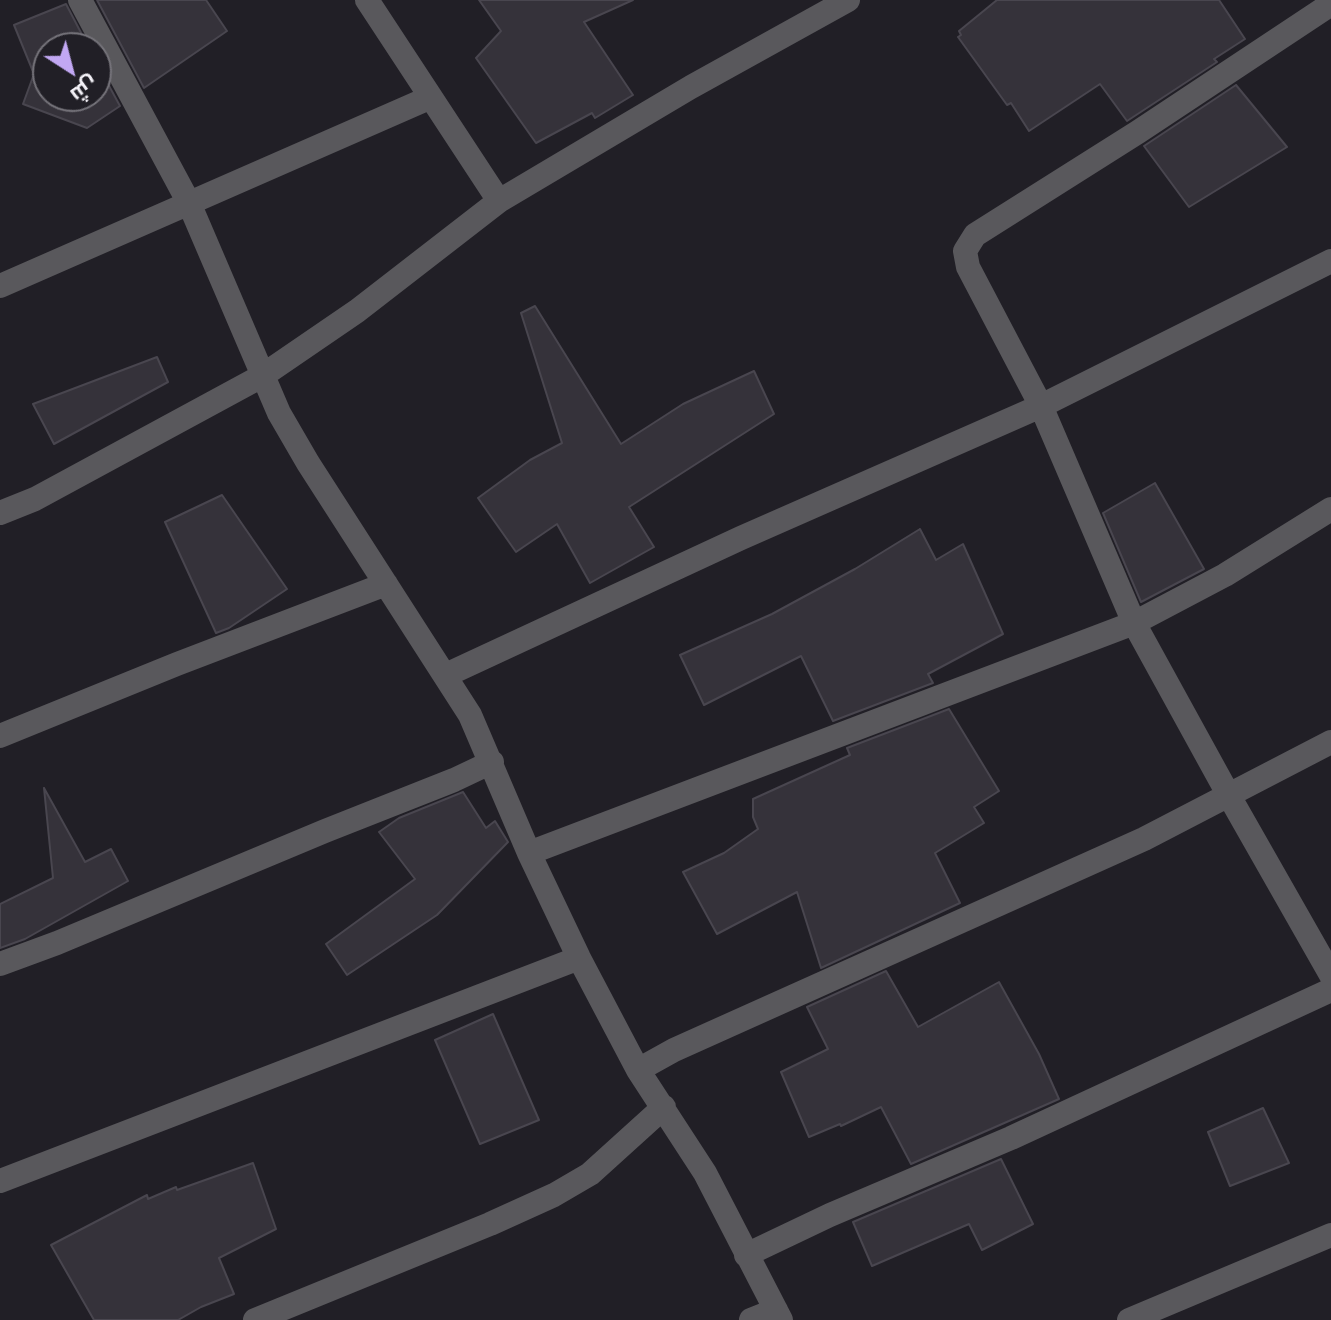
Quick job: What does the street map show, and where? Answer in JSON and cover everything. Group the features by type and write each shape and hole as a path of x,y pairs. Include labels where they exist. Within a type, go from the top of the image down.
{"street":[{"path":"80,0 189,203 279,413 470,715 529,853 579,958 638,1070 705,1173 779,1315 751,1320"},
{"path":"367,0 499,201"},
{"path":"0,513 35,499 262,376 357,311 499,201 691,87 848,0"},
{"path":"1331,4 975,235 965,251 968,267 1041,406 1134,623 1331,975"},
{"path":"0,286 429,98"},
{"path":"446,675 741,538 1041,406 1331,261"},
{"path":"529,853 1134,623 1225,575 1331,509"},
{"path":"0,736 386,584"},
{"path":"638,1070 674,1050 1144,839 1331,742"},
{"path":"0,964 492,762"},
{"path":"0,1181 579,958"},
{"path":"746,1255 830,1215 1011,1138 1331,990"},
{"path":"255,1320 554,1195 590,1174 664,1107"},
{"path":"1129,1320 1331,1235"}],"building":[{"path":"97,0 206,0 227,31 144,88"},
{"path":"479,0 633,0 584,22 633,95 595,118 592,113 536,143 476,58 501,31"},
{"path":"997,0 1219,0 1245,39 1214,59 1217,62 1127,121 1100,84 1029,131 1011,103 1007,105 958,37 961,35 959,31"},
{"path":"66,4 81,32 32,32 32,69 14,25"},
{"path":"32,79 32,107 23,104"},
{"path":"1236,85 1287,147 1189,207 1144,146"},
{"path":"112,91 120,106 112,111"},
{"path":"44,112 111,112 87,128"},
{"path":"535,306 621,444 683,404 754,371 774,414 629,507 654,547 590,583 557,524 516,552 478,498 530,460 562,443 521,313"},
{"path":"157,357 168,382 54,444 33,404"},
{"path":"1155,483 1204,569 1141,602 1103,513"},
{"path":"222,495 287,589 229,628 216,633 165,522"},
{"path":"920,529 936,560 963,544 1003,634 928,674 933,683 833,721 801,656 704,705 680,655 772,614"},
{"path":"949,709 999,791 974,807 984,823 935,853 960,903 821,968 797,892 717,934 683,872 724,853 758,829 753,817 753,799 850,755 847,748"},
{"path":"44,788 85,862 111,849 128,881 25,939 0,948 0,904 53,878"},
{"path":"463,792 486,828 495,821 508,842 437,915 347,975 326,944 415,879 379,832 399,818"},
{"path":"886,971 918,1027 999,982 1039,1054 1059,1099 911,1164 881,1107 809,1137 781,1072 828,1049 807,1007"},
{"path":"493,1014 539,1120 480,1144 435,1040"},
{"path":"1263,1108 1289,1163 1230,1186 1208,1132"},
{"path":"1001,1159 1033,1224 982,1250 969,1224 872,1266 853,1222"},
{"path":"253,1163 276,1229 219,1258 234,1294 178,1320 94,1320 51,1245 147,1195 148,1199"}]}
